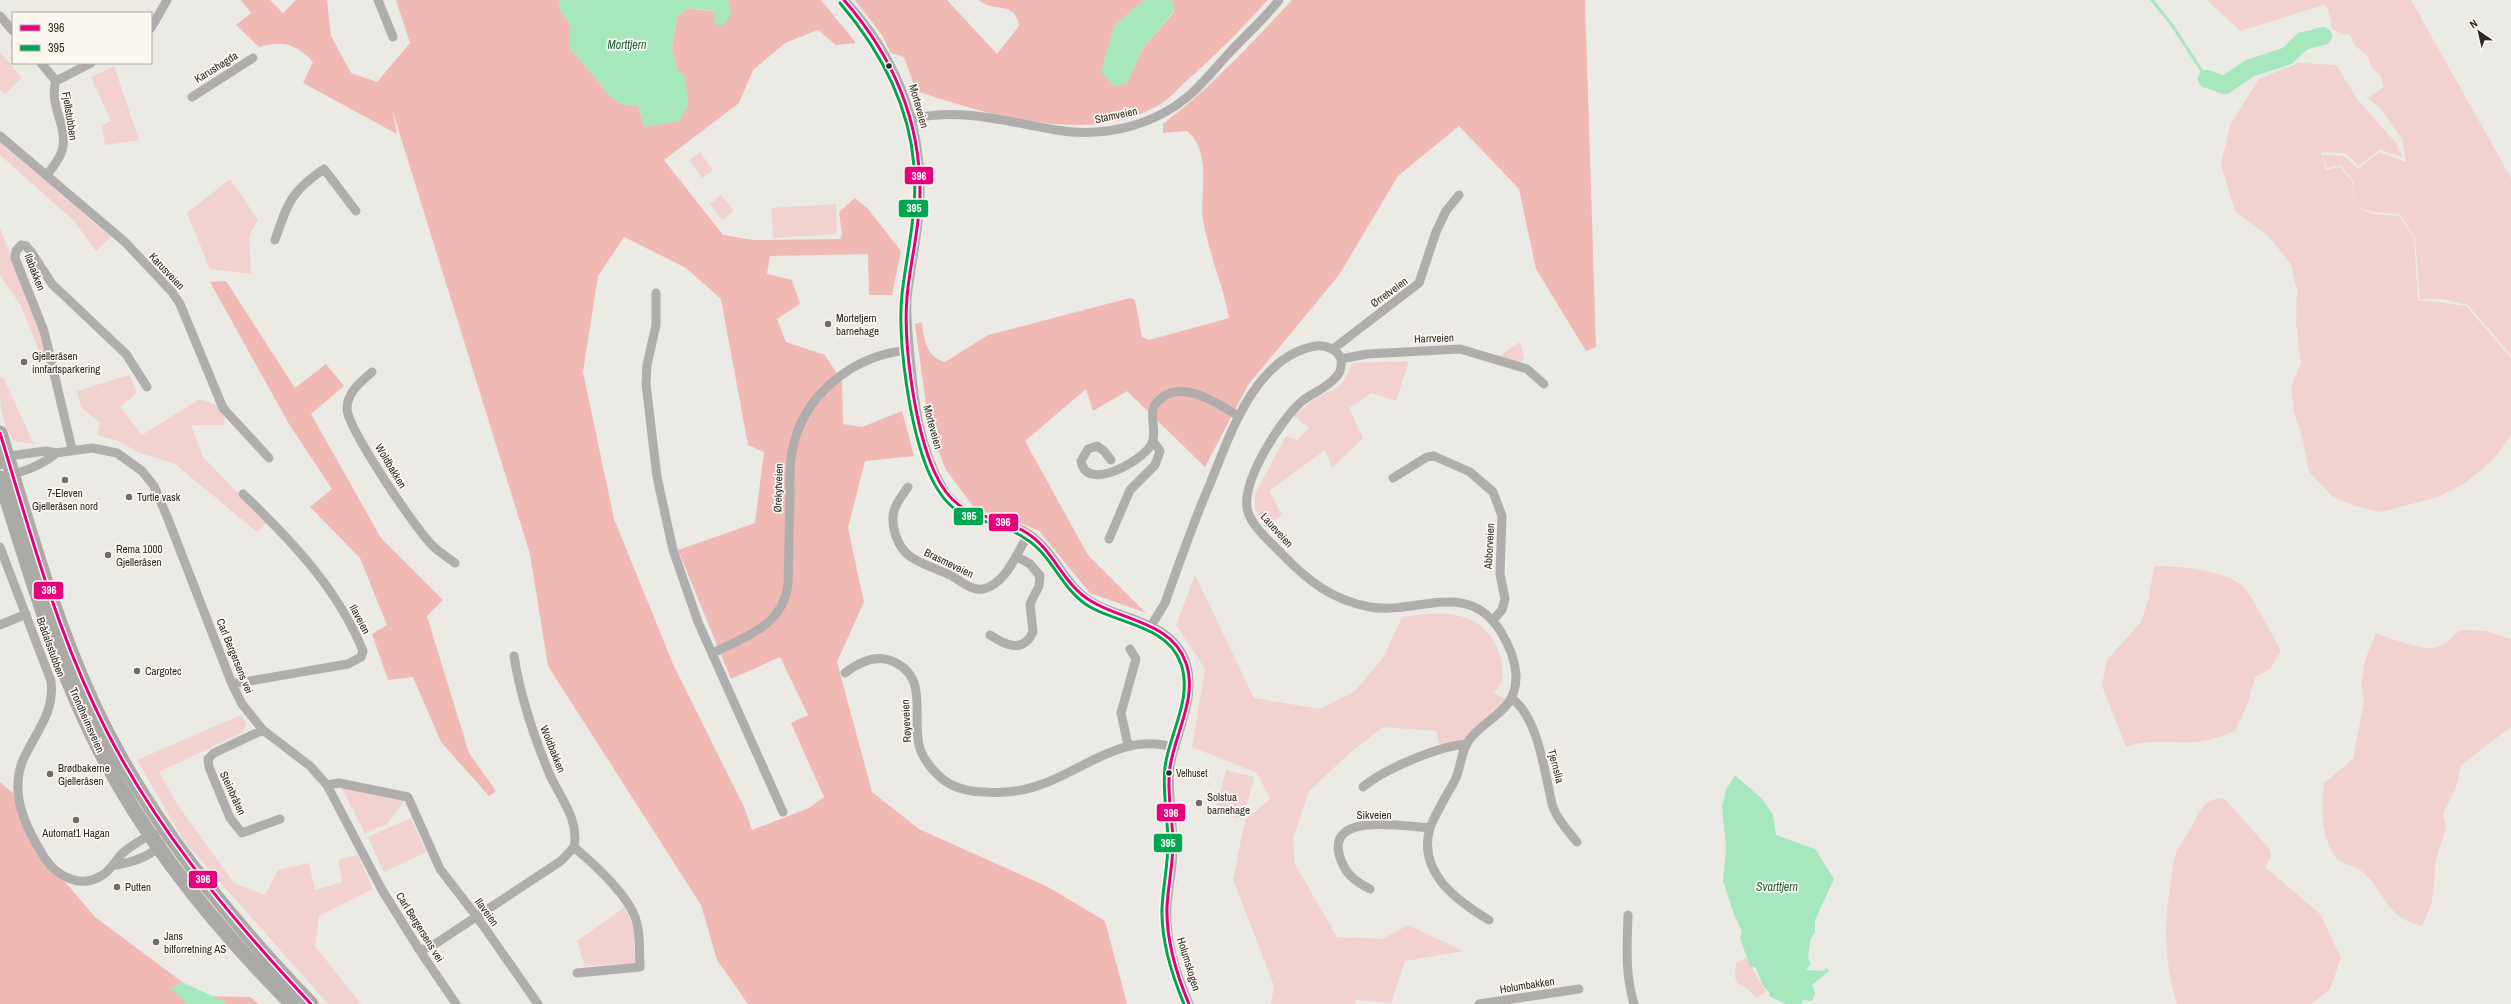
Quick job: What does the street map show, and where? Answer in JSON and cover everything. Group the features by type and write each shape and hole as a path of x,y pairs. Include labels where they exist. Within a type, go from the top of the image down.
{"highway":[{"name":"Trondheimsveien","path":"0,433 4,469 43,609 81,710 112,773 154,841 220,928 292,1004"},
{"name":"Trondheimsveien","path":"4,469 80,675 128,772 168,834 224,907 311,1004"}],"street":[{"path":"152,26 167,0"},
{"path":"378,0 393,37"},
{"name":"Morteveien","path":"844,0 866,26 889,62 904,94 912,119 918,157 920,195 907,302 909,350 917,421 929,458 947,494 967,513 1014,525 1029,534 1044,546 1069,582 1083,596 1102,607 1151,626 1167,636 1175,644 1182,653 1188,670 1189,693 1176,744"},
{"name":"Stamveien","path":"912,119 930,115 955,114 1081,133 1102,132 1136,125 1161,114 1191,93 1279,0"},
{"path":"0,16 12,30"},
{"name":"Karushøgda","path":"192,97 253,58"},
{"name":"Fjellstubben","path":"42,64 56,81 53,100 61,123 63,140 62,151 47,175"},
{"name":"Fjellstubben","path":"56,81 89,64"},
{"name":"Karusveien","path":"0,136 125,242 172,292 180,304 222,408 269,458"},
{"path":"275,240 288,201 302,184 324,169 356,210"},
{"name":"Ørretveien","path":"1333,349 1420,283 1436,232 1446,211 1459,195"},
{"name":"Ilabakken","path":"72,449 44,331 15,258 16,250 21,245 26,246 32,253 52,284 126,354 147,387"},
{"path":"656,293 656,325 647,365 646,384 657,478 679,572 712,653 783,812"},
{"path":"1151,626 1165,603 1198,512 1238,416 1250,396 1282,361 1298,352 1313,347 1323,346 1333,349 1341,359"},
{"name":"Harrveien","path":"1341,359 1367,354 1460,349 1527,369 1544,384"},
{"name":"Ørekytveien","path":"712,653 765,625 778,613 785,600 788,584 791,456 797,432 808,411 828,386 852,367 882,354 909,350"},
{"name":"Laueveien","path":"1341,359 1340,371 1335,379 1302,401 1286,418 1274,436 1247,493 1247,508 1253,523 1307,579 1338,598 1380,608 1449,601 1475,608 1493,620 1508,644 1514,659 1516,681 1511,698 1499,715 1474,734 1467,744"},
{"name":"Woldbakken","path":"372,372 354,388 348,399 347,410 354,427 397,500 432,546 455,563"},
{"path":"1109,539 1130,490 1152,469 1160,457 1159,448 1153,441 1152,414 1154,406 1164,396 1174,392 1185,392 1200,395 1238,416"},
{"path":"1111,460 1104,450 1097,446 1088,449 1081,461 1084,469 1093,474 1118,471 1138,460 1153,441"},
{"name":"Carl Bergersens vei","path":"4,469 30,452 46,451 56,453 72,449 92,448 117,453 142,471 154,486 232,684 242,704 264,730 310,766 327,785 382,890 420,951 456,1004"},
{"name":"Carl Bergersens vei","path":"4,469 48,461 56,453"},
{"name":"Abborveien","path":"1393,478 1427,457 1434,456 1477,477 1496,497 1502,516 1500,574 1505,600 1502,610 1493,620"},
{"name":"Brasmeveien","path":"908,487 895,509 894,518 898,540 909,556 951,575 973,589 983,589 996,582 1016,556 1029,534"},
{"name":"Ilaveien","path":"232,684 348,664 361,657 363,651 341,607 323,581 284,534 243,494"},
{"name":"Brådalsstubben","path":"0,547 26,614 52,689 45,720 24,760 20,772 19,801 25,822 47,862 61,876 74,881 86,880 103,875 123,853 168,834"},
{"path":"990,635 1005,645 1012,647 1025,643 1033,632 1030,604 1039,586 1040,576 1030,564 1016,556"},
{"name":"Brådalsstubben","path":"0,625 26,614"},
{"path":"1128,745 1121,713 1136,659 1130,649"},
{"name":"Woldbakken","path":"514,656 528,718 548,770 576,828 574,847"},
{"name":"Røyeveien","path":"845,673 864,661 875,659 893,662 909,674 914,682 917,692 918,739 922,752 941,778 950,785 967,790 1000,793 1037,786 1128,745 1150,743 1176,744"},
{"name":"Tjernslia","path":"1511,698 1525,714 1547,772 1552,804 1557,816 1576,842"},
{"name":"Steinbråten","path":"264,730 214,753 208,759 209,767 230,818 242,833 280,818"},
{"name":"Holumskogen","path":"1176,744 1169,770 1173,847 1167,921 1173,960 1189,1004"},
{"path":"1363,787 1393,768 1448,748 1467,744 1459,771 1430,828 1428,838 1431,859 1443,886 1461,903 1488,920"},
{"name":"Ilaveien","path":"327,785 339,783 408,797 440,869 477,917 538,1004"},
{"name":"Sikveien","path":"1370,889 1352,880 1343,866 1338,852 1344,832 1351,827 1364,825 1430,828"},
{"name":"Brådalsstubben","path":"112,866 129,863 154,841 168,834"},
{"path":"420,951 477,917 561,861 574,847 599,868 635,916 639,931 640,967 577,973"},
{"path":"1628,915 1626,958 1628,984 1634,1004"},
{"name":"Holumbakken","path":"1479,1004 1579,989"}],"shaded area":[{"path":"241,0 270,0 283,13 296,0 327,0 331,36 351,73 377,82 410,43 396,0 559,0 559,9 570,24 570,48 610,96 621,104 638,106 645,127 677,70 672,47 677,17 688,8 731,14 728,0 821,0 856,43 836,45 818,30 785,43 753,70 739,103 664,160 723,235 753,240 840,239 842,234 839,212 855,198 868,209 901,251 892,295 869,295 868,254 770,256 767,274 792,280 800,304 777,319 786,342 825,355 842,382 843,424 862,427 902,411 914,456 865,461 848,528 864,602 837,662 872,792 919,829 1048,887 1105,921 1127,1004 748,1004 717,960 701,905 548,666 530,554 392,109 397,134 303,83 313,62 301,51 289,45 275,44 259,47 236,25 251,13","holes":["624,237 686,268 721,299 748,445 764,452 755,523 678,550 731,679 780,657 808,715 791,723 824,797 809,808 752,830 744,807 673,664 614,519 583,372 598,276"]},
{"path":"855,0 947,0 997,54 1019,26 1017,18 1008,10 984,4 979,0 1144,0 1114,26 1127,83 1143,48 1174,12 1172,0 1268,0 1217,53 1172,95 1159,105 1131,117 1102,123 1070,125 1006,117 916,91 904,57 891,53 882,35"},
{"path":"1292,0 1585,0 1596,347 1586,351 1536,269 1519,189 1459,126 1398,176 1339,275 1248,385 1205,467 1127,391 1093,411 1086,389 1025,441 1088,555 1146,613 1090,593 1039,531 1004,516 976,510 946,470 929,426 915,324 922,322 925,341 930,352 939,360 945,362 988,335 1130,298 1135,300 1142,337 1149,340 1229,318 1203,221 1203,173 1200,150 1195,140 1187,131 1163,133 1163,124 1214,80 1246,49"},
{"path":"2207,0 2411,0 2511,178 2511,355 2468,305 2442,299 2420,299 2415,238 2400,214 2373,212 2356,207 2373,214 2399,216 2414,238 2418,300 2466,306 2511,358 2511,435 2493,460 2465,483 2438,497 2381,512 2355,506 2332,496 2309,472 2302,436 2294,413 2291,388 2301,363 2296,325 2297,291 2291,264 2268,236 2235,211 2221,165 2230,125 2259,79 2298,63 2336,65 2358,100 2396,143 2403,157 2380,150 2358,166 2346,153 2321,152 2326,170 2340,167 2352,181 2354,207 2353,181 2341,165 2327,168 2322,155 2344,156 2358,169 2379,152 2406,162 2402,139 2380,108 2367,98 2384,87 2381,76 2371,67 2368,56 2354,45 2350,34 2344,35 2332,29 2328,8 2324,5 2240,31"},
{"path":"0,52 22,78 5,94 0,89"},
{"path":"114,66 139,140 105,145 102,125 111,121 91,77"},
{"path":"0,142 111,237 96,251 74,221 0,155"},
{"path":"700,152 713,170 702,178 689,160"},
{"path":"230,179 258,220 249,236 251,274 210,269 187,213"},
{"path":"721,195 734,211 722,220 710,204"},
{"path":"836,204 837,234 773,238 771,208"},
{"path":"0,228 38,324 52,382 21,306 0,275"},
{"path":"226,281 295,388 326,364 344,386 311,414 381,538 443,600 427,616 469,753 496,791 489,796 441,742 413,677 388,680 372,634 387,625 360,558 310,507 332,489 289,424 210,282"},
{"path":"1520,342 1524,359 1520,363 1499,356"},
{"path":"1409,361 1396,401 1372,393 1349,408 1363,438 1332,468 1325,450 1269,491 1282,515 1266,527 1255,508 1255,494 1286,436 1297,440 1309,428 1294,416 1311,402 1340,385 1348,373 1352,363"},
{"path":"129,375 137,393 120,407 142,435 200,399 225,408 224,425 191,425 203,457 267,522 257,532 175,464 140,453 118,441 97,435 100,423 81,407 77,391"},
{"path":"3,377 34,444 14,441 9,433 3,419 0,396 0,378"},
{"path":"2154,566 2186,568 2211,572 2232,579 2240,584 2256,605 2281,651 2270,669 2255,677 2248,703 2235,731 2216,738 2201,741 2152,742 2126,747 2102,686 2106,661 2141,622 2148,601"},
{"path":"1195,575 1254,698 1320,709 1355,691 1383,658 1402,617 1436,614 1452,614 1461,616 1477,623 1484,629 1490,635 1499,652 1502,661 1502,680 1494,693 1509,701 1469,737 1440,748 1436,731 1383,727 1352,751 1309,791 1293,839 1295,864 1337,937 1383,939 1408,925 1463,951 1405,961 1391,1003 1356,1000 1355,1004 1271,1004 1274,986 1233,879 1245,820 1270,799 1257,773 1192,747 1205,669 1176,625"},
{"path":"2460,630 2486,631 2511,639 2511,727 2461,765 2456,787 2443,814 2446,828 2436,859 2432,902 2422,926 2400,917 2360,870 2339,861 2334,855 2324,829 2322,801 2324,783 2353,759 2364,701 2361,683 2365,660 2376,633 2414,645 2434,648 2445,643"},
{"path":"241,715 246,724 243,732 159,772 177,804 234,883 265,895 278,870 309,863 315,890 342,882 338,860 358,855 373,889 319,916 315,946 361,1004 328,1004 184,841 137,760"},
{"path":"1226,770 1254,777 1243,819 1215,812"},
{"path":"0,782 13,793 18,809 55,870 95,917 201,996 250,997 259,1004 0,1004"},
{"path":"341,787 404,801 387,824 365,833"},
{"path":"2220,798 2226,800 2271,851 2271,856 2265,867 2320,914 2341,958 2330,989 2312,1004 2177,1004 2170,973 2166,942 2167,911 2173,863 2178,849 2202,808 2205,804 2214,799"},
{"path":"411,818 426,852 384,872 368,837"},
{"path":"625,907 634,929 635,963 585,966 577,941"},
{"path":"1746,958 1766,992 1756,998 1748,989 1737,983 1735,977 1736,963"}],"water":[{"name":"Morttjern","path":"559,0 728,0 731,14 724,25 715,25 714,11 688,8 677,17 672,47 677,70 685,76 688,105 680,121 645,127 638,106 621,104 610,96 570,48 570,24 559,9"},
{"path":"1144,0 1172,0 1174,11 1143,48 1127,83 1115,87 1101,72 1114,26"},
{"name":"Svarttjern","path":"1735,775 1762,799 1773,815 1776,835 1815,849 1834,879 1815,920 1815,932 1810,941 1808,958 1811,964 1806,970 1822,971 1827,968 1829,971 1812,985 1815,993 1812,1001 1803,1000 1802,1004 1786,1004 1769,996 1770,993 1763,986 1756,968 1750,966 1740,938 1742,931 1733,912 1723,881 1726,848 1722,806 1726,790"},
{"path":"182,982 223,1001 226,1004 187,1004 171,988"}],"waterway":[{"path":"2152,0 2172,25 2207,79"},
{"path":"2207,79 2225,85 2250,68 2287,56 2303,41 2323,36"}],"transit line":[{"name":"396","path":"844,0 861,21 889,65 909,113 915,139 919,165 920,205 907,297 907,338 916,409 927,453 934,471 943,488 953,500 963,508 1012,525 1027,533 1036,540 1052,558 1073,586 1081,594 1104,608 1145,624 1158,631 1170,639 1179,649 1186,663 1189,676 1188,702 1173,754 1169,776 1173,843 1168,891 1167,920 1173,957 1189,1004"},
{"name":"395","path":"840,3 868,39 890,78 899,99 911,143 914,166 915,198 902,294 901,336 906,385 916,433 929,473 939,492 950,505 960,513 1011,530 1026,539 1035,546 1051,564 1072,592 1080,600 1102,613 1142,628 1166,641 1175,651 1181,664 1184,677 1184,690 1179,716 1167,755 1164,776 1168,843 1162,920 1168,957 1184,1004"},
{"name":"396","path":"0,433 31,537 66,639 79,672 115,747 163,826 190,863 249,935 311,1004"}],"place":[{"name":"Mortetjern barnehage","path":"828,324"},
{"name":"Gjelleråsen innfartsparkering","path":"24,362"},
{"name":"7-Eleven Gjelleråsen nord","path":"65,480"},
{"name":"Turtle vask","path":"129,497"},
{"name":"Rema 1000 Gjelleråsen","path":"108,555"},
{"name":"Cargotec","path":"137,671"},
{"name":"Velhuset","path":"1169,773"},
{"name":"Brødbakerne Gjelleråsen","path":"50,774"},
{"name":"Solstua barnehage","path":"1199,803"},
{"name":"Automat1 Hagan","path":"76,820"},
{"name":"Putten","path":"117,887"},
{"name":"Jans bilforretning AS","path":"156,942"}]}
